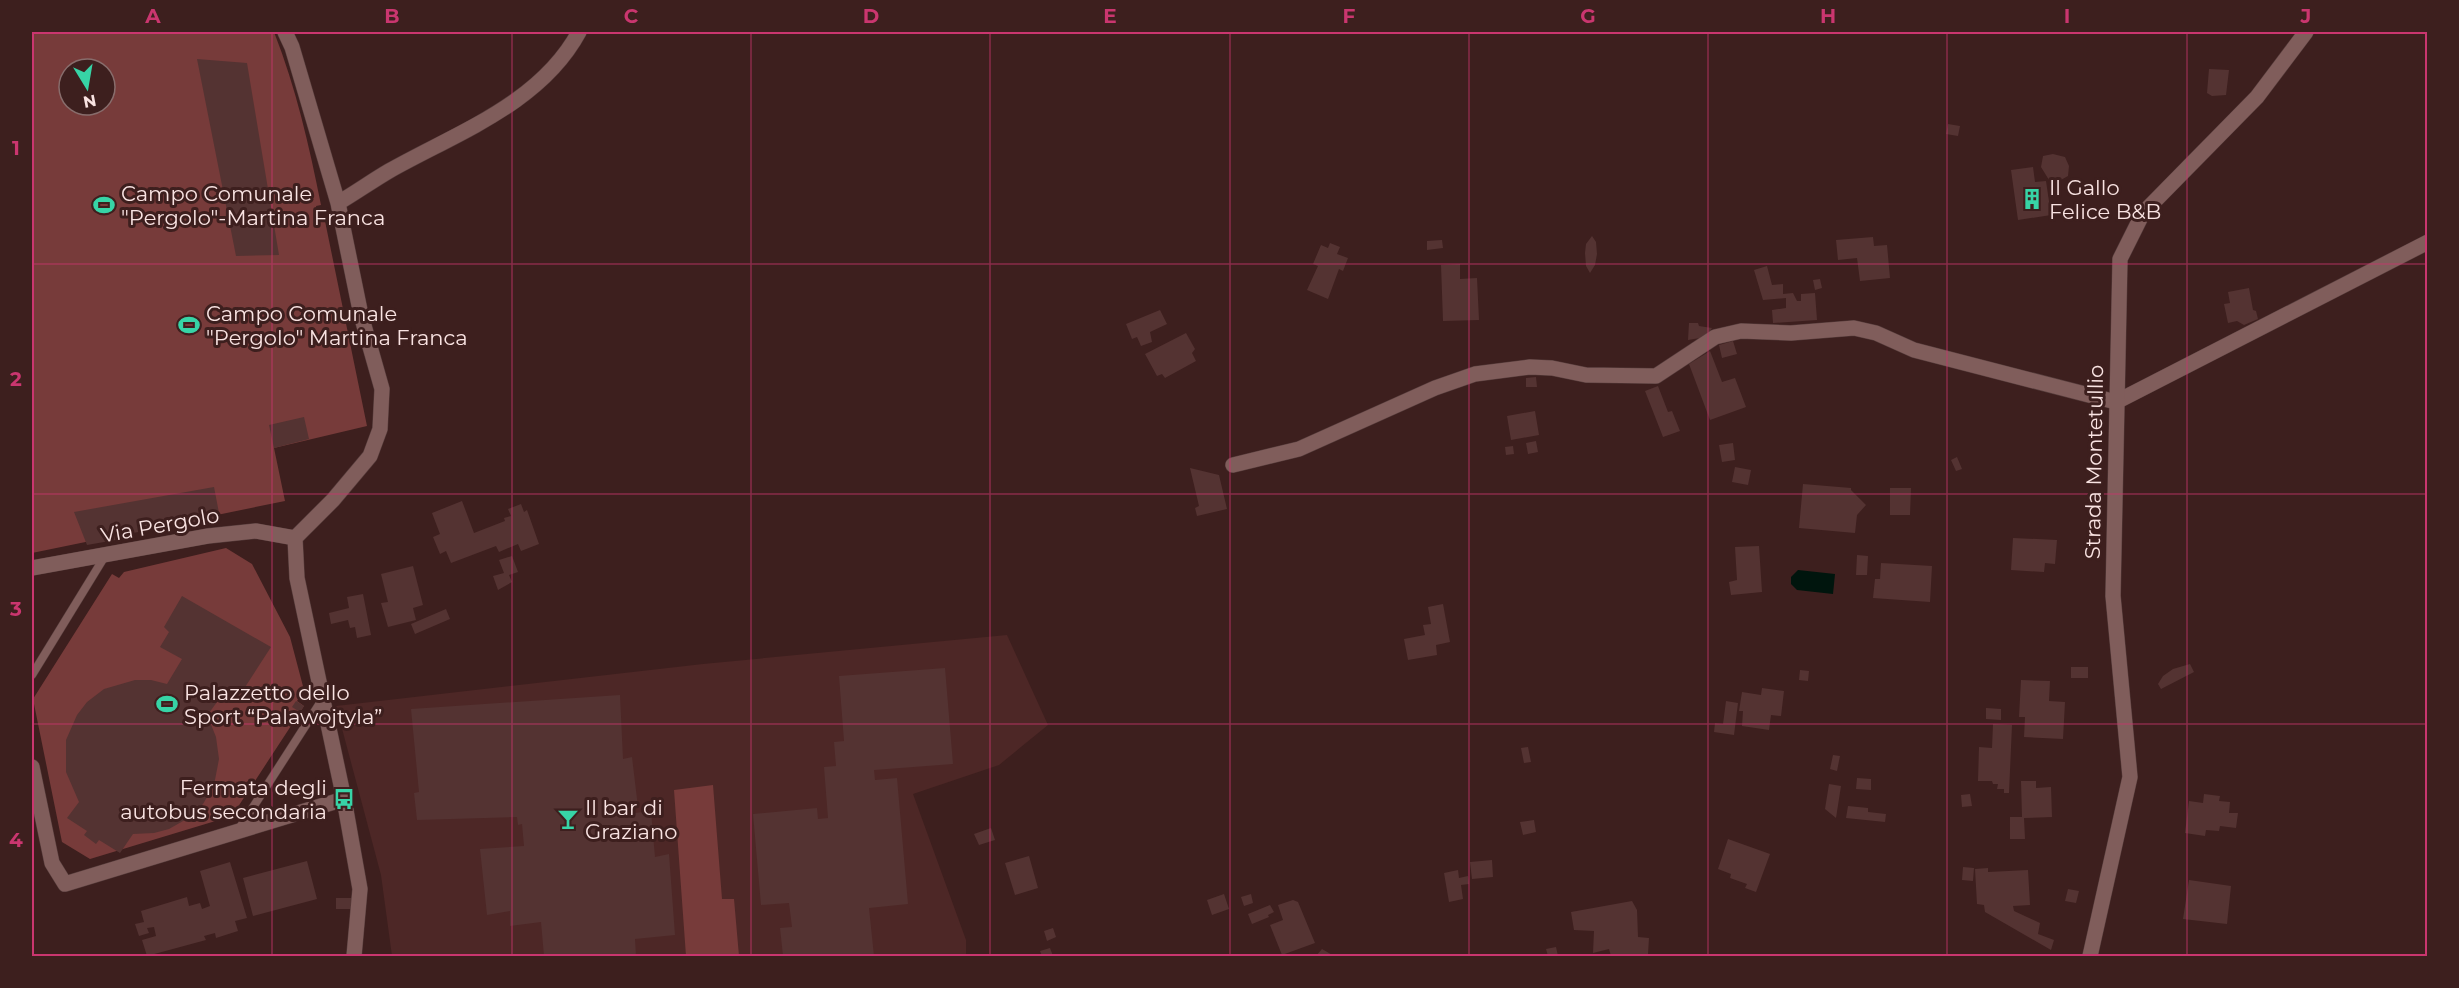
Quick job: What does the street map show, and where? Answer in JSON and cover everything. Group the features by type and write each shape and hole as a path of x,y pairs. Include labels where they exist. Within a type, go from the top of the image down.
{"street":[{"path":"285,32 292,47 338,203 361,315 382,389 380,429 370,456 333,500 295,538 297,578 344,799 360,889 354,957"},
{"path":"338,203 388,172 512,103 540,81 571,47 579,32"},
{"name":"Strada Montetullio","path":"2090,957 2130,777 2113,596 2120,259 2143,213 2257,97 2306,32"},
{"path":"1233,465 1299,449 1435,388 1475,374 1552,368 1586,375 1656,376 1714,337 1741,331 1791,333 1854,328 1876,333 1914,350 2116,402 2427,242"},
{"name":"Via Pergolo","path":"32,568 208,536 256,531 295,538"},
{"path":"32,767 52,862 65,884 344,799"}],"lane":[{"path":"32,675 105,556"},
{"path":"238,830 323,699"}],"shaded area":[{"name":"Campo Comunale \"Pergolo\" Martina Franca","path":"32,32 274,32 289,74 307,139 321,205 316,206 319,222 325,221 367,426 274,448 285,501 32,553"},
{"name":"Palazzetto dello Sport “Palawojtyla”","path":"226,548 252,564 290,637 304,690 297,701 304,706 232,816 90,859 62,842 33,699 112,574 119,578 124,572"},
{"path":"1798,570 1835,574 1833,594 1797,590 1791,584 1791,577"},
{"path":"1007,635 1048,725 999,765 913,794 966,940 966,955 392,956 381,875 336,706 703,664"},
{"path":"713,785 722,899 734,899 739,956 686,956 674,790"}],"building":[{"path":"197,59 247,63 279,255 236,256"},
{"path":"2209,69 2229,70 2226,95 2212,96 2207,93"},
{"path":"1948,124 1960,126 1958,136 1946,134"},
{"path":"2053,154 2065,157 2069,166 2068,176 2059,181 2049,180 2041,167 2043,156"},
{"name":"Il Gallo Felice B&B","path":"2033,167 2035,182 2046,181 2051,215 2018,220 2011,170"},
{"path":"1592,236 1596,242 1597,254 1595,265 1590,273 1586,266 1585,253 1586,244"},
{"path":"1873,237 1874,246 1887,245 1890,278 1860,281 1857,258 1838,260 1836,240"},
{"path":"1442,240 1443,248 1427,250 1427,241"},
{"path":"1330,243 1340,247 1337,254 1348,258 1343,271 1339,269 1328,299 1307,290 1318,266 1313,264 1321,245 1328,248"},
{"path":"1460,264 1460,279 1477,278 1479,320 1443,321 1441,265"},
{"path":"1767,266 1772,285 1783,284 1783,294 1793,293 1797,301 1801,301 1801,294 1815,293 1817,320 1773,323 1772,310 1786,308 1786,298 1763,300 1754,270"},
{"path":"1820,279 1822,288 1815,290 1813,280"},
{"path":"2249,288 2253,310 2256,311 2258,319 2244,325 2237,321 2228,323 2224,304 2230,303 2228,292"},
{"path":"1160,310 1167,324 1150,332 1152,342 1141,346 1137,337 1132,339 1126,324"},
{"path":"1689,323 1698,323 1699,326 1712,328 1706,337 1688,340"},
{"path":"1186,333 1195,349 1192,353 1196,361 1165,378 1162,374 1157,376 1145,354"},
{"path":"1733,341 1737,354 1722,358 1719,345"},
{"path":"1710,351 1722,382 1735,378 1746,407 1710,420 1689,364"},
{"path":"1536,377 1537,387 1526,387 1526,378"},
{"path":"1658,386 1668,412 1672,411 1680,431 1663,437 1645,391"},
{"path":"1535,411 1539,435 1511,440 1507,416"},
{"path":"304,417 309,439 274,448 269,425"},
{"path":"1536,441 1538,452 1528,454 1526,443"},
{"path":"1733,443 1735,460 1722,462 1719,445"},
{"path":"1513,446 1514,454 1506,455 1505,447"},
{"path":"1957,457 1962,469 1956,471 1951,460"},
{"path":"1735,467 1751,470 1748,485 1732,482"},
{"path":"1190,468 1219,475 1227,509 1197,516 1195,508 1199,506"},
{"path":"1803,484 1851,488 1866,505 1857,515 1855,533 1799,528"},
{"path":"214,487 220,518 121,535 121,539 87,545 74,512"},
{"path":"1890,488 1911,488 1910,515 1890,515"},
{"path":"462,501 474,533 505,521 504,518 511,516 508,509 521,504 524,512 527,510 539,544 521,551 518,544 499,552 496,546 451,563 446,551 440,554 433,537 440,534 432,513"},
{"path":"2013,538 2057,540 2055,564 2045,563 2044,572 2011,570"},
{"path":"1759,546 1762,592 1731,595 1729,582 1737,580 1735,547"},
{"path":"1857,555 1868,556 1867,575 1856,575"},
{"path":"512,556 518,572 509,575 512,582 498,590 493,576 504,573 499,560"},
{"path":"1881,563 1932,566 1930,602 1873,598 1875,579 1880,579"},
{"path":"413,566 423,605 413,608 416,620 388,627 381,603 388,602 381,574"},
{"path":"363,594 371,635 357,638 355,627 350,628 348,620 331,624 329,613 349,608 347,597"},
{"path":"182,596 271,647 238,698 225,691 209,713 208,717 216,737 219,759 214,785 203,804 192,816 169,829 154,833 133,834 120,853 99,840 96,844 84,835 87,831 67,818 79,802 66,772 66,740 77,715 87,702 104,689 135,680 151,680 167,684 182,659 160,647 169,632 164,627"},
{"path":"1443,604 1450,642 1436,645 1437,655 1408,660 1404,639 1425,635 1423,625 1431,624 1428,607"},
{"path":"446,609 450,619 415,634 411,624"},
{"path":"2190,664 2194,672 2161,689 2158,684 2163,676 2173,669"},
{"path":"2071,667 2088,667 2088,678 2071,678"},
{"path":"945,668 953,764 874,770 875,780 897,778 908,904 869,908 874,956 783,956 780,928 792,927 789,903 761,905 753,814 817,808 818,819 828,818 824,767 836,766 834,742 844,741 839,676"},
{"path":"1800,670 1809,671 1808,681 1799,680"},
{"path":"2021,680 2050,681 2049,701 2065,702 2063,739 2024,737 2025,717 2019,717"},
{"path":"1762,688 1784,691 1781,716 1771,715 1769,730 1742,726 1743,711 1739,711 1742,692 1761,695"},
{"path":"620,695 623,759 632,757 638,807 610,809 611,816 651,811 655,857 669,854 675,935 635,939 636,956 544,956 541,922 510,926 510,911 487,915 480,849 524,846 522,824 518,825 517,817 417,820 414,793 419,792 411,709"},
{"path":"296,701 304,706 300,712 292,707"},
{"path":"1726,701 1738,703 1734,735 1714,732 1715,723 1723,724"},
{"path":"1986,708 2001,709 2001,720 1986,719"},
{"path":"1993,724 2012,725 2009,793 2004,793 2004,789 1997,789 1998,784 1993,784 1992,781 1978,781 1979,747 1992,748"},
{"path":"1528,747 1531,762 1524,763 1521,748"},
{"path":"1833,755 1840,756 1837,771 1830,769"},
{"path":"1857,778 1871,779 1871,790 1856,789"},
{"path":"2021,781 2036,781 2036,788 2051,787 2052,817 2024,818 2025,839 2010,839 2010,817 2022,817"},
{"path":"1829,784 1841,786 1836,818 1825,809"},
{"path":"1970,794 1972,806 1962,807 1961,795"},
{"path":"2204,794 2220,796 2219,801 2230,802 2229,813 2238,813 2236,828 2220,826 2219,831 2206,830 2205,836 2185,833 2189,801 2203,803"},
{"path":"1848,806 1868,808 1868,812 1886,814 1885,822 1846,818"},
{"path":"1534,820 1536,832 1523,835 1520,822"},
{"path":"991,828 995,840 979,845 974,834"},
{"path":"1728,839 1770,854 1756,892 1745,888 1747,884 1730,878 1731,874 1718,869"},
{"path":"1029,856 1038,888 1015,895 1005,863"},
{"path":"1492,860 1493,877 1472,879 1470,862"},
{"path":"307,861 317,899 253,916 243,878"},
{"path":"230,862 247,918 235,921 238,931 216,938 215,933 204,936 206,940 147,956 142,940 156,936 154,927 147,928 149,933 139,936 135,924 144,922 141,911 187,897 189,906 200,903 202,909 210,906 200,871"},
{"path":"1963,867 1974,868 1973,881 1962,880"},
{"path":"1988,868 1988,872 2028,870 2030,905 2013,906 2014,911 2040,923 2038,934 2054,940 2051,950 1985,912 1984,905 1977,904 1975,869"},
{"path":"1458,870 1459,878 1468,876 1469,884 1461,885 1463,899 1449,902 1444,873"},
{"path":"2189,880 2231,886 2227,924 2183,919"},
{"path":"2068,889 2079,891 2076,903 2065,901"},
{"path":"1224,894 1229,909 1212,915 1207,900"},
{"path":"1251,894 1253,903 1244,906 1241,897"},
{"path":"336,898 353,898 353,909 336,909"},
{"path":"1293,900 1298,902 1315,943 1282,955 1270,925 1283,920 1278,905"},
{"path":"1632,901 1637,910 1638,937 1649,938 1648,954 1656,956 1611,956 1609,949 1593,953 1594,931 1574,930 1571,912"},
{"path":"1270,905 1274,912 1268,915 1269,917 1252,924 1248,914"},
{"path":"1053,928 1056,937 1047,941 1044,931"},
{"path":"1556,947 1558,956 1548,956 1546,949"},
{"path":"1050,948 1053,956 1042,956 1040,951"},
{"path":"1322,949 1334,956 1316,956"}],"place":[{"name":"Il Gallo Felice B&B","path":"2032,199"},
{"name":"Campo Comunale \"Pergolo\"-Martina Franca","path":"104,205"},
{"name":"Campo Comunale \"Pergolo\" Martina Franca","path":"189,325"},
{"name":"Palazzetto dello Sport “Palawojtyla”","path":"167,704"},
{"name":"Fermata degli autobus secondaria","path":"344,799"},
{"name":"Il bar di Graziano","path":"568,819"}]}
